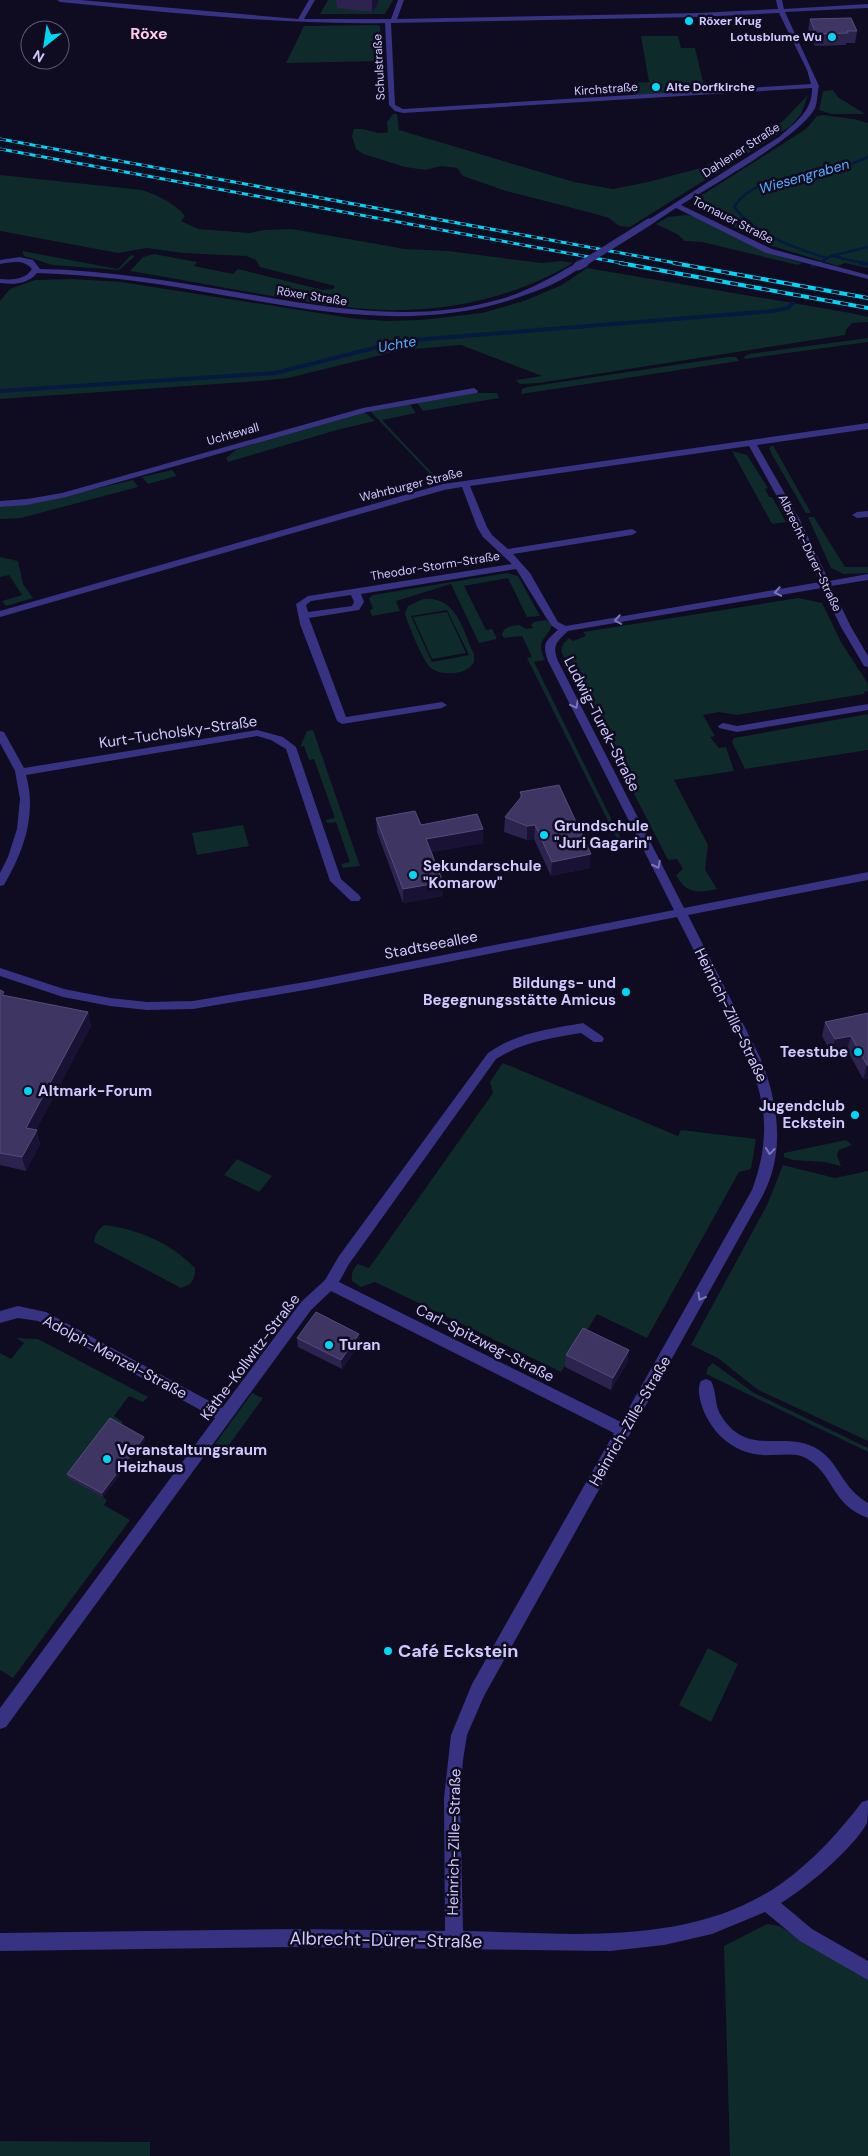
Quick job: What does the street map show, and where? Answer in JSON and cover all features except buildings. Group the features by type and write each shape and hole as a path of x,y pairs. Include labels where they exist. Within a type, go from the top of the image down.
{"street":[{"path":"60,0 300,21 390,21 782,12 868,6"},
{"path":"300,21 312,0"},
{"name":"Schulstraße","path":"397,110 392,104 390,21 401,0"},
{"path":"779,0 782,12 796,44 812,72 816,86"},
{"name":"Kirchstraße","path":"397,110 510,106 816,86"},
{"name":"Dahlener Straße","path":"578,266 795,129 813,107 816,86"},
{"name":"Tornauer Straße","path":"676,205 696,213 769,251 868,276"},
{"path":"0,262 15,259 27,261 35,265 36,271 24,280 1,282"},
{"name":"Röxer Straße","path":"36,271 120,276 327,310 396,316 440,313 500,302 540,288 578,266"},
{"name":"Uchtewall","path":"0,504 27,502 72,492 366,410 474,391"},
{"name":"Wahrburger Straße","path":"0,614 426,492 465,484 868,426"},
{"name":"Albrecht-Dürer-Straße","path":"751,442 796,520 846,627 868,664"},
{"path":"465,484 482,527 488,537 519,566 555,624 565,629 868,578"},
{"path":"857,515 868,514"},
{"path":"506,552 632,532"},
{"name":"Theodor-Storm-Straße","path":"355,592 359,602 356,608 303,616 300,606 303,601 355,592 519,566"},
{"path":"303,616 342,721 442,705"},
{"name":"Ludwig-Turek-Straße","path":"565,629 551,640 549,650 553,661 681,912"},
{"path":"723,726 737,729 868,706"},
{"name":"Kurt-Tucholsky-Straße","path":"21,772 256,733 274,737 285,742 291,748 336,881 355,898"},
{"path":"0,734 21,772 25,798 23,822 12,860 0,882"},
{"name":"Stadtseeallee","path":"0,972 64,993 110,1002 147,1006 193,1005 254,996 868,876"},
{"name":"Heinrich-Zille-Straße","path":"454,1941 452,1798 459,1735 478,1690 754,1199 762,1182 769,1158 772,1125 767,1091 762,1076 681,912"},
{"name":"Käthe-Kollwitz-Straße","path":"0,1721 306,1306 330,1284 344,1260 492,1056 513,1043 583,1028 598,1039"},
{"name":"Carl-Spitzweg-Straße","path":"330,1284 625,1431"},
{"name":"Adolph-Menzel-Straße","path":"0,1317 18,1312 41,1316 226,1416"},
{"path":"706,1385 709,1411 716,1423 729,1436 741,1443 756,1447 768,1449 792,1446 806,1450 823,1462 848,1498 868,1511"},
{"name":"Albrecht-Dürer-Straße","path":"0,1942 297,1938 610,1942 683,1933 713,1925 766,1902 805,1878 850,1833 868,1808"},
{"path":"766,1902 806,1935 868,1971"}],"green space":[{"path":"328,0 393,0 385,14 320,14"},
{"path":"304,26 380,26 382,61 286,63"},
{"path":"641,36 678,36 681,48 695,48 703,82 707,89 637,96 630,91 630,83 649,82"},
{"path":"833,90 838,97 865,114 831,114 819,110 823,91"},
{"path":"808,95 801,114 791,126 630,227 619,226 609,218 592,213 506,191 463,176 457,168 441,166 426,170 405,167 363,154 356,149 352,136 354,129 379,133 388,132 387,122 393,114 397,114 399,130 574,182 613,189 704,167 782,122"},
{"path":"824,115 868,123 868,268 845,263 838,266 769,245 709,214 698,204 702,195 806,129 817,116"},
{"path":"0,175 142,190 171,203 185,216 181,221 198,229 250,233 264,230 292,229 405,249 448,251 542,263 562,261 573,263 522,288 468,303 440,308 383,310 324,304 130,271 143,257 154,254 197,262 194,266 233,274 238,269 323,290 333,289 335,286 260,267 256,260 246,256 183,253 147,248 118,253 0,231"},
{"path":"686,215 698,217 767,253 802,263 798,265 702,242 685,241 677,234 656,224 668,217"},
{"path":"22,251 118,269 131,255 135,256 119,270 52,265 24,256"},
{"path":"587,268 851,313 868,317 868,322 852,323 846,330 845,335 539,383 520,384 516,380 542,376 461,345 402,350 288,378 0,399 0,301 10,289 35,280 73,279 121,282 357,319 387,321 420,320 482,313 524,301 562,285"},
{"path":"868,338 868,342 744,359 749,354"},
{"path":"736,357 739,361 521,394 522,389 527,387"},
{"path":"477,393 497,393 499,398 423,411 417,403"},
{"path":"410,404 416,413 382,420 436,477 428,472 370,411"},
{"path":"363,412 375,421 337,430 228,462 226,458 237,449"},
{"path":"773,445 811,513 806,513 771,453 769,448"},
{"path":"732,451 747,455 768,488 765,489 769,497 772,497 786,522 772,524"},
{"path":"172,470 177,476 148,484 142,477"},
{"path":"133,480 138,487 21,518 0,519 0,507 36,503"},
{"path":"808,517 814,517 845,567 868,567 868,573 844,574 831,568"},
{"path":"0,557 18,561 23,584 33,598 6,606 2,601 22,595 9,575 0,577"},
{"path":"507,573 518,576 540,616 527,617 508,578 464,586 486,630 492,629 497,639 479,643 451,584 396,601 400,611 372,616 370,610 373,609 369,598 373,595"},
{"path":"798,598 822,603 841,642 868,684 868,691 864,692 864,694 737,715 719,712 703,715 715,736 710,737 719,748 726,747 734,771 674,780 708,845 705,870 717,889 693,891 684,886 676,875 683,869 677,859 668,860 562,654 562,647 569,638 573,641 586,636 583,632"},
{"path":"423,599 434,599 451,608 462,625 474,654 474,662 470,667 461,672 448,673 438,672 429,666 419,649 406,618 405,613 408,606","holes":["447,610 469,655 432,662 411,616"]},
{"path":"447,612 466,653 432,659 413,617"},
{"path":"546,620 552,624 543,639 541,647 545,660 534,662 625,847 621,847 527,658 532,657 522,636 504,638 502,635 509,627 519,625 526,629 533,628 531,625 534,622"},
{"path":"868,714 868,750 745,769 732,742 734,738"},
{"path":"313,730 360,866 343,868 341,864 350,862 336,822 327,823 326,820 335,818 314,759 309,760 304,746 300,747 307,731"},
{"path":"243,825 249,846 197,855 192,833"},
{"path":"503,1063 678,1136 681,1130 756,1139 751,1169 739,1172 647,1338 597,1314 561,1372 375,1282 361,1287 352,1281 355,1267 358,1264 369,1268 493,1093 490,1082"},
{"path":"846,1140 852,1145 839,1150 837,1155 841,1166 825,1162 793,1160 784,1157 784,1153"},
{"path":"237,1159 272,1176 259,1192 224,1175"},
{"path":"783,1165 835,1178 868,1171 868,1441 758,1390 718,1358 691,1345 767,1205"},
{"path":"105,1225 142,1234 175,1251 195,1268 192,1281 181,1288 94,1242 97,1232"},
{"path":"16,1338 38,1339 148,1397 143,1402 129,1396 114,1416 123,1422 119,1427 103,1497 107,1500 104,1505 130,1520 13,1678 0,1670 0,1353 11,1359 24,1343"},
{"path":"713,1363 754,1393 868,1448 868,1452 706,1374 708,1367"},
{"path":"252,1393 263,1398 226,1449 215,1444"},
{"path":"708,1648 738,1664 711,1722 679,1705"},
{"path":"767,1924 779,1926 868,1978 868,2156 730,2156 724,1946"},
{"path":"0,2141 150,2142 150,2156 0,2156"}],"waterway":[{"name":"Wiesengraben","path":"826,258 764,233 743,217 734,207 742,197 764,184 776,180 833,170 868,157"},
{"name":"Uchte","path":"817,264 831,256 868,247"},
{"path":"832,256 865,264"},
{"path":"861,263 865,264"},
{"name":"Uchte","path":"813,266 817,264"},
{"name":"Uchte","path":"0,391 275,373 402,341 773,311 788,308 793,303"}],"railway":[{"path":"0,139 681,264"},
{"path":"0,149 627,264"},
{"path":"620,263 868,308"},
{"path":"674,263 868,298"}],"place":[{"name":"Röxer Krug","path":"689,21"},
{"name":"Lotusblume Wu","path":"832,37"},
{"name":"Alte Dorfkirche","path":"656,87"},
{"name":"Grundschule \"Juri Gagarin\"","path":"544,835"},
{"name":"Sekundarschule \"Komarow\"","path":"413,875"},
{"name":"Bildungs- und Begegnungsstätte Amicus","path":"626,992"},
{"name":"Teestube","path":"858,1052"},
{"name":"Altmark-Forum","path":"28,1091"},
{"name":"Jugendclub Eckstein","path":"855,1115"},
{"name":"Turan","path":"329,1345"},
{"name":"Veranstaltungsraum Heizhaus","path":"107,1459"},
{"name":"Café Eckstein","path":"388,1651"}],"district":[{"name":"Röxe","path":"149,33"}]}
